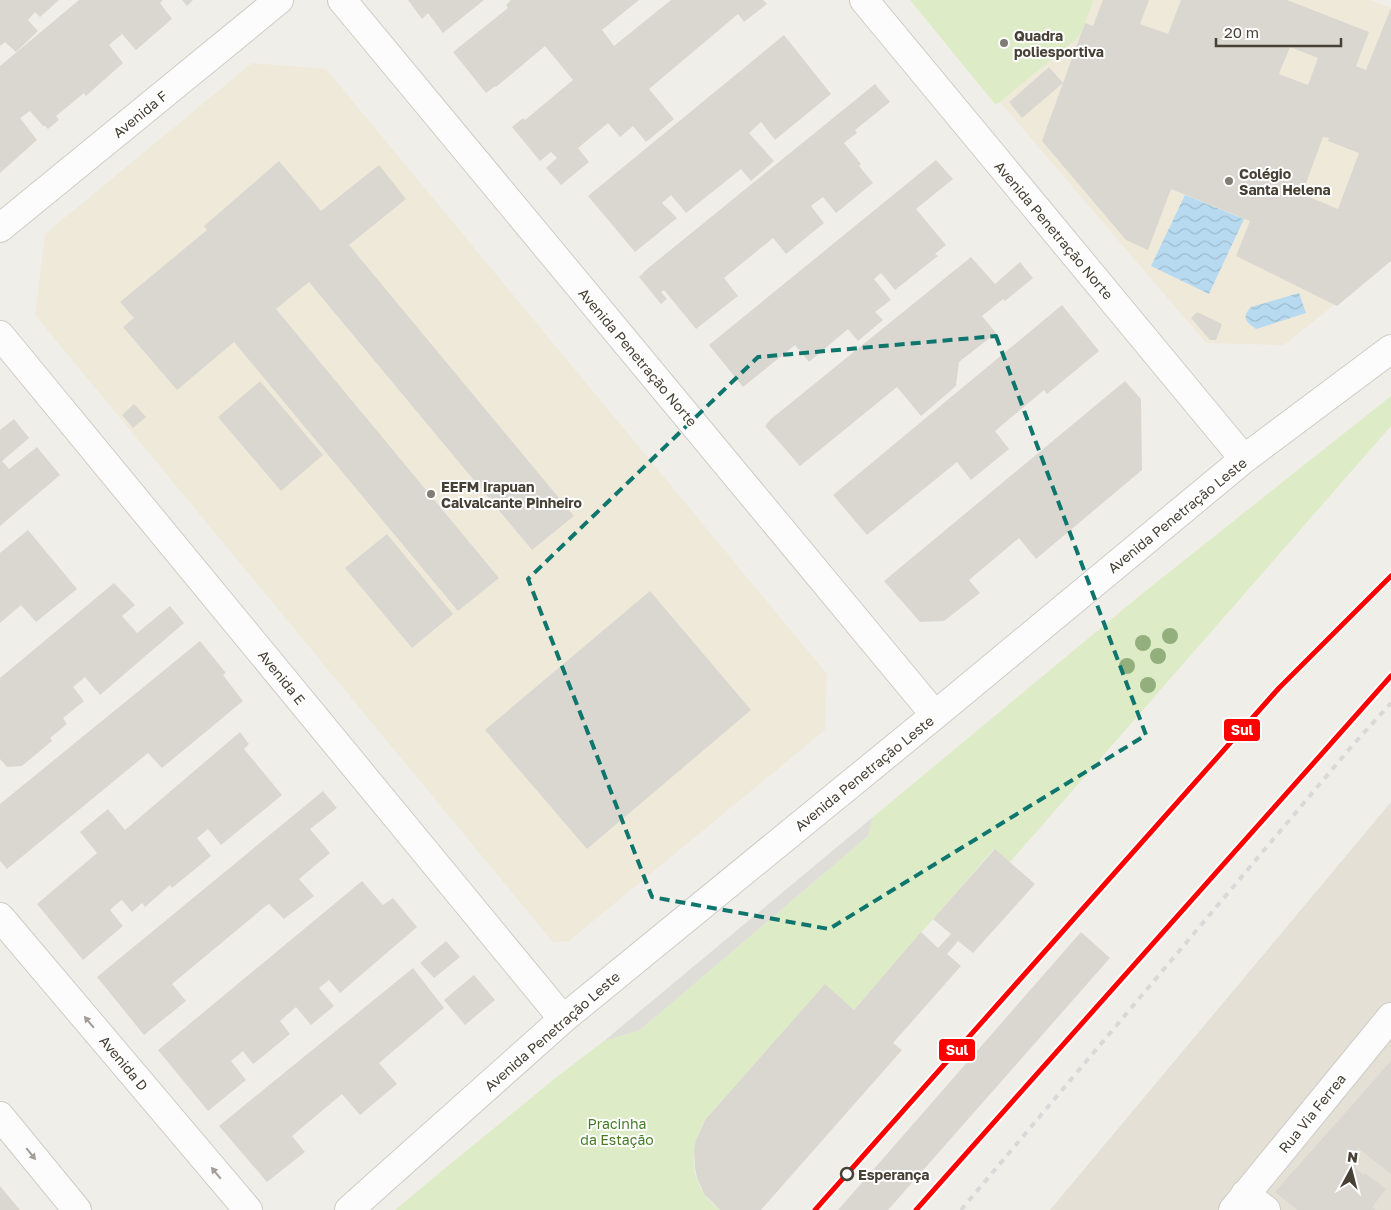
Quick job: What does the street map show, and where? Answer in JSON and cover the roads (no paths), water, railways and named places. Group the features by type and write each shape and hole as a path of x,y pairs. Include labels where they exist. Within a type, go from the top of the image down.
{"street":[{"name":"Avenida F","path":"0,228 279,0"},
{"name":"Avenida Penetração Norte","path":"342,0 936,715"},
{"name":"Avenida Penetração Norte","path":"864,0 1244,460"},
{"name":"Avenida E","path":"0,335 563,1018"},
{"name":"Avenida Penetração Leste","path":"349,1210 563,1018 936,715 1244,460 1391,349"},
{"name":"Avenida D","path":"0,917 248,1210"},
{"name":"Rua Via Ferrea","path":"1248,1205 1391,1017"},
{"path":"0,1116 77,1210"}],"water":[{"path":"1185,195 1244,219 1209,294 1151,266"},
{"path":"1299,293 1306,313 1256,329 1246,320 1246,314 1251,307"}],"railway":[{"path":"961,1210 1351,747 1391,703"}],"place":[{"name":"Quadra poliesportiva","path":"1004,43"},
{"name":"Colégio Santa Helena","path":"1229,181"},
{"name":"EEFM Irapuan Calvalcante Pinheiro","path":"431,494"},
{"name":"Esperança","path":"847,1174"}],"park label":[{"name":"Pracinha da Estação","path":"617,1132"}]}
